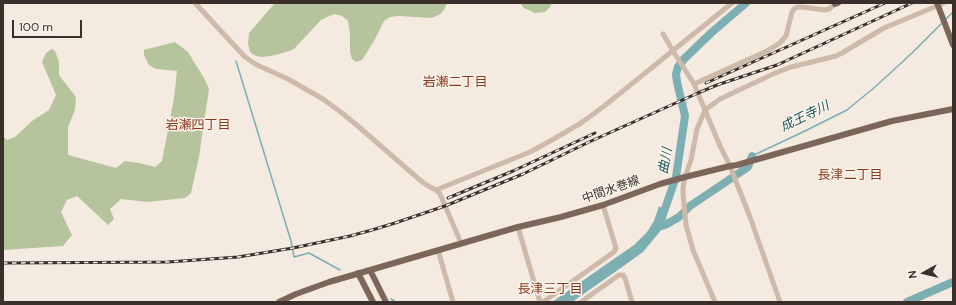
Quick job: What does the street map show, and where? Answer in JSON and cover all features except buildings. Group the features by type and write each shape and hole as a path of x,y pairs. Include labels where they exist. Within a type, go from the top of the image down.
{"main road":[{"path":"940,4 953,45"},
{"name":"中間水巻線","path":"279,302 296,294 358,273 518,226 562,217 603,205 660,184 737,165 892,121 953,109"},
{"path":"370,270 386,302"},
{"path":"358,273 373,302"}],"street":[{"path":"195,3 245,57 257,66 288,79 323,99 353,122 421,181 436,190 440,194 460,243"},
{"path":"436,190 503,164 552,140 581,123 604,107 732,3"},
{"path":"692,82 766,51 780,43 786,36 792,12 797,7 825,10 829,9 836,3"},
{"path":"715,302 693,250 686,224 683,193 683,178 691,160 698,129 705,110 720,99 773,74 791,67 836,56 884,28 940,4"},
{"path":"663,34 692,82 730,166 780,302"},
{"path":"518,226 542,302 614,252 616,248 603,205"},
{"path":"438,250 453,302"},
{"path":"581,302 619,275 623,275 632,302"}],"green space":[{"path":"275,3 447,3 444,10 439,15 431,18 399,16 390,17 384,21 362,60 356,62 352,59 350,52 348,21 342,16 334,14 321,20 294,49 271,56 262,57 256,56 250,52 248,43 249,33"},
{"path":"520,3 551,3 551,6 545,12 535,13 524,8"},
{"path":"175,42 188,52 209,89 199,157 191,193 185,198 147,202 121,199 110,209 114,219 108,225 77,196 67,200 61,212 72,235 63,246 3,250 3,136 7,140 15,137 32,121 49,110 56,95 42,62 46,53 52,49 55,51 59,62 59,75 76,97 75,110 68,127 68,155 116,168 125,161 155,167 162,161 174,98 177,71 156,69 149,65 144,55 144,50"}],"water":[{"path":"659,206 666,213 664,218 667,220 662,229 643,252 572,302 552,302 634,245 647,232 654,221"}],"waterway":[{"name":"曲川","path":"661,220 676,177 685,116 677,82 676,74 678,67 684,59 711,33 746,3"},
{"name":"成王寺川","path":"946,19 953,12"},
{"name":"成王寺川","path":"752,156 847,110 875,87 942,23"},
{"path":"236,61 291,241 294,257 309,253 340,270"},
{"name":"成王寺川","path":"658,227 665,225 679,217 690,206 748,167 752,156"},
{"path":"907,302 953,282"},
{"path":"391,299 396,302"}],"railway":[{"path":"706,83 885,3"},
{"path":"3,263 168,262 238,257 293,248 372,230 445,206 523,174 589,142 698,93 777,65 912,3"},
{"path":"448,198 513,171 595,133"}],"district":[{"name":"岩瀬二丁目","path":"455,83"},
{"name":"岩瀬四丁目","path":"198,126"},
{"name":"長津二丁目","path":"850,176"},
{"name":"長津三丁目","path":"550,290"}]}
